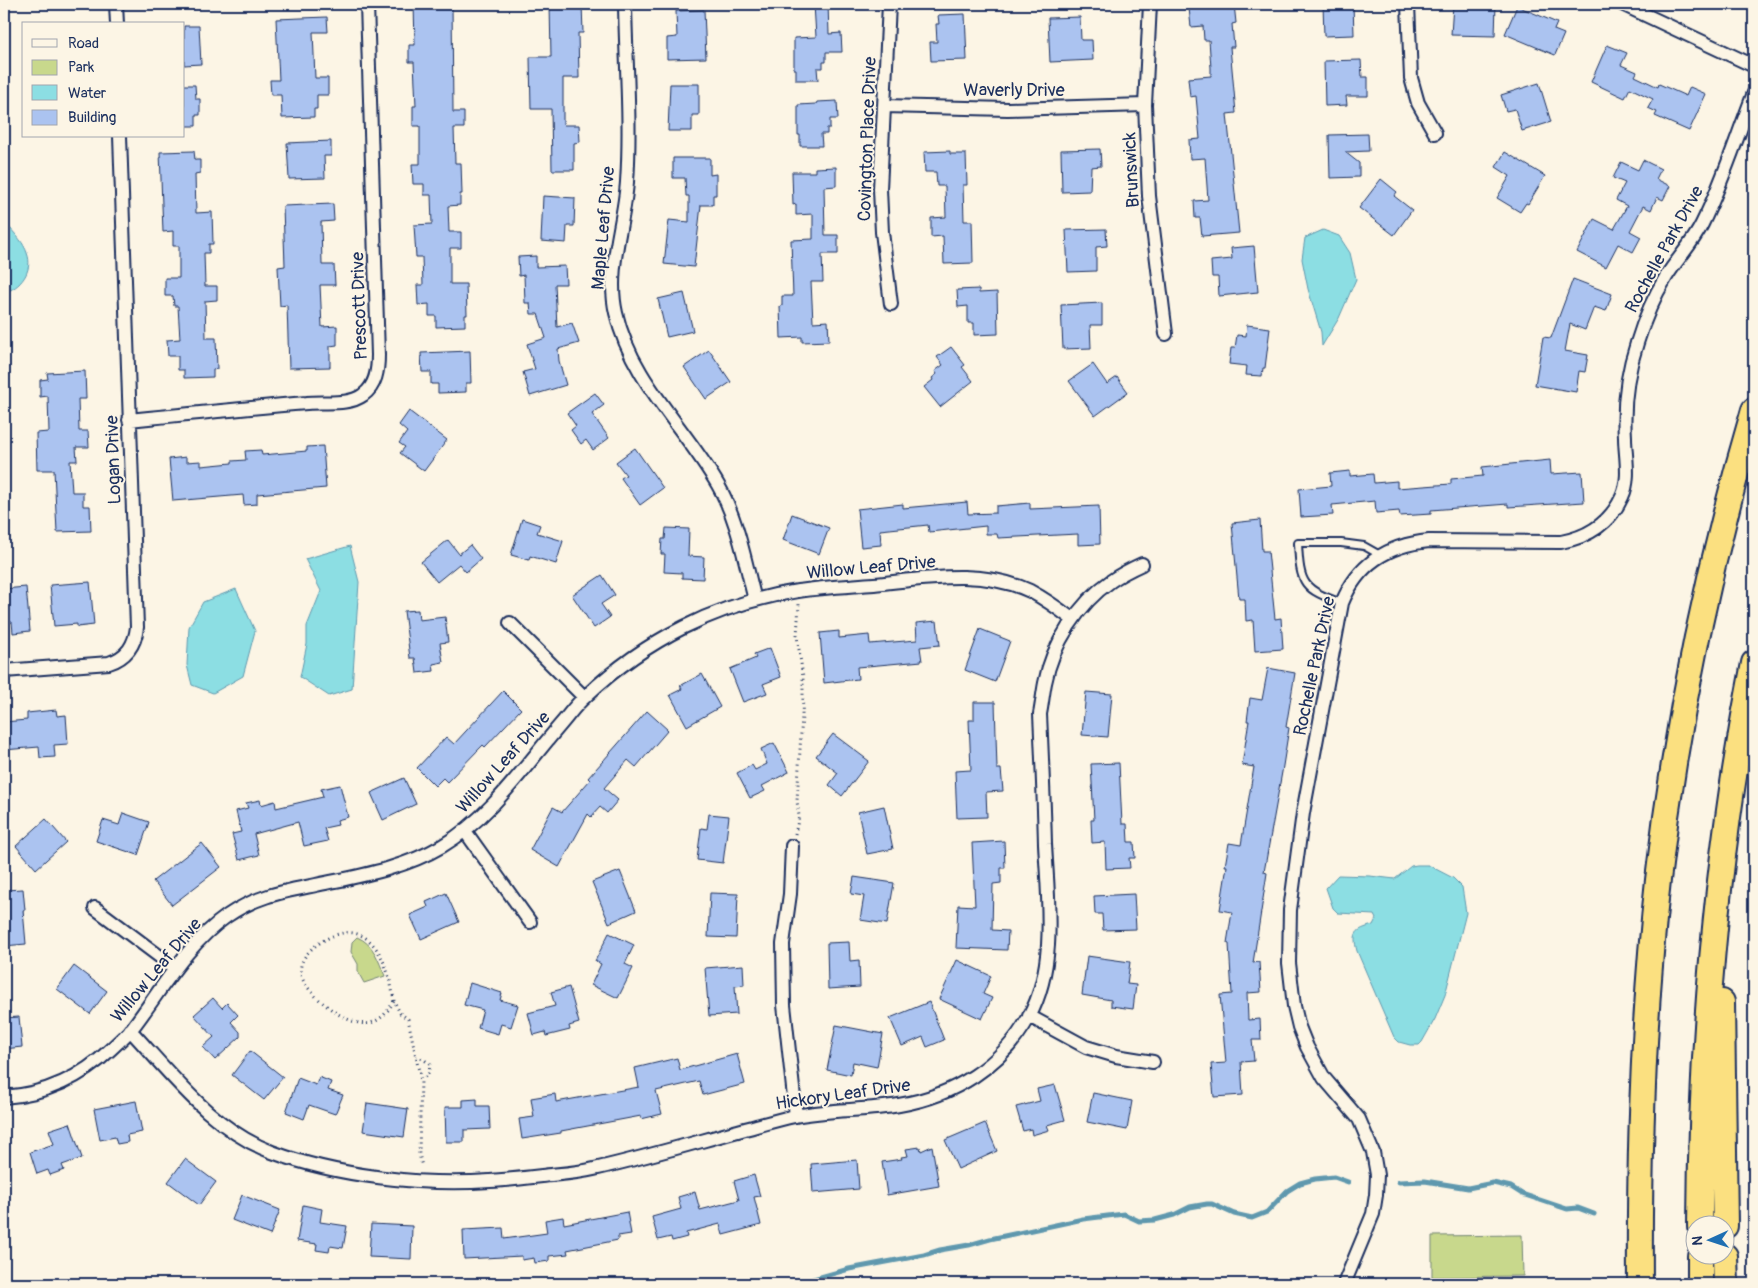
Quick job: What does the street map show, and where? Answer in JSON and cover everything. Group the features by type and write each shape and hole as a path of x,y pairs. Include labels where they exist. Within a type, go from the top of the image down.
{"highway":[{"path":"1640,1284 1640,1176 1643,1078 1649,978 1660,870 1674,772 1696,651 1726,512 1754,410"},
{"path":"1700,1216 1703,1079 1712,961 1720,879 1754,663"},
{"path":"1720,879 1724,1216"},
{"path":"1700,1266 1700,1284"},
{"path":"1725,1266 1726,1284"}],"street":[{"path":"116,4 117,22"},
{"name":"Prescott Drive","path":"129,420 351,400 362,396 376,379 378,355 367,4"},
{"name":"Maple Leaf Drive","path":"625,4 628,135 627,181 614,276 616,313 623,336 639,372 705,463 719,486 738,536 755,600"},
{"name":"Covington Place Drive","path":"889,4 880,189 882,232 891,304"},
{"name":"Brunswick","path":"1150,4 1145,105 1150,212 1166,334"},
{"path":"1408,4 1411,78 1418,102 1434,133"},
{"path":"1622,4 1754,66"},
{"name":"Rochelle Park Drive","path":"1344,1284 1373,1214 1377,1174 1373,1152 1359,1120 1324,1078 1307,1047 1299,1027 1294,1006 1289,962 1290,910 1303,813 1334,638 1342,604 1356,578 1368,565 1380,555 1410,542 1561,542 1576,539 1590,533 1603,524 1610,516 1622,497 1626,485 1627,470 1624,436 1626,397 1632,358 1641,328 1666,276 1701,226 1710,208 1754,93"},
{"name":"Waverly Drive","path":"884,106 1008,109 1145,105"},
{"name":"Logan Drive","path":"4,671 108,663 117,660 125,654 136,638 120,138"},
{"name":"Hickory Leaf Drive","path":"130,1030 203,1110 235,1133 270,1151 307,1163 353,1173 422,1180 455,1182 491,1181 590,1170 796,1116 897,1106 924,1100 956,1088 987,1067 1012,1040 1029,1016 1038,994 1046,961 1049,926 1040,714 1045,681 1056,650 1072,619 1090,599 1110,581 1142,564"},
{"name":"Willow Leaf Drive","path":"4,1097 22,1096 48,1089 74,1078 96,1064 130,1030 175,968 204,934 228,916 263,896 394,867 419,858 465,831 490,807 584,697 619,668 663,637 701,618 755,600 798,591 954,576 988,578 1028,590 1072,619"},
{"path":"510,623 584,697"},
{"path":"465,831 530,922"},
{"path":"792,846 790,894 784,953 784,1005 796,1116"},
{"path":"95,908 175,968"},
{"path":"1029,1016 1086,1047 1116,1056 1153,1062"}],"lane":[{"path":"1342,604 1309,589 1300,574 1298,543 1342,543 1364,546 1380,555"}],"path":[{"path":"792,846 799,816 797,801 803,698 803,677 797,636 800,612 798,591"},
{"path":"394,1001 385,1015 369,1024 354,1022 320,1001 306,985 301,974 303,959 309,951 321,942 350,932 361,934 369,939 377,948 392,986 394,1001 400,1013 408,1019 422,1081 419,1153 422,1164 422,1180"},
{"path":"416,1057 430,1064 429,1073 422,1081"}],"green space":[{"path":"357,937 371,948 378,958 385,976 364,983 358,972 358,964 351,952 352,942"},
{"path":"1522,1235 1523,1276 1432,1277 1432,1236"}],"water":[{"path":"4,226 9,227 20,239 26,249 29,266 20,283 4,292"},
{"path":"1323,230 1339,236 1350,253 1356,279 1339,318 1322,346 1321,332 1308,289 1302,259 1305,238"},
{"path":"350,546 359,582 352,689 329,696 300,677 307,644 307,626 321,591 305,559"},
{"path":"236,589 255,631 243,676 213,693 192,685 187,665 189,627 203,602"},
{"path":"1428,865 1453,878 1462,887 1466,913 1445,995 1435,1019 1422,1042 1419,1045 1410,1045 1399,1042 1394,1037 1357,951 1355,936 1359,930 1373,925 1376,919 1374,915 1338,913 1333,908 1326,888 1338,875 1395,879 1411,866"}],"building":[{"path":"414,4 452,4 453,112 464,112 464,128 454,128 455,163 461,163 462,194 460,194 460,205 448,206 449,232 461,232 461,248 450,248 450,284 466,284 467,315 465,315 465,326 436,327 436,316 429,316 429,304 418,305 417,285 423,285 422,257 416,257 414,225 432,224 431,195 424,195 424,184 413,184 412,164 420,164 420,126 413,126 413,106 416,106 414,62 409,62 409,45 415,45"},
{"path":"550,4 582,4 583,33 578,33 579,78 563,78 563,125 579,125 580,142 574,143 574,170 552,170 551,109 531,109 530,57 551,57"},
{"path":"814,4 828,4 829,34 841,33 842,52 826,52 826,62 823,62 823,68 817,68 818,80 796,80 794,38 816,37"},
{"path":"1234,4 1236,23 1232,24 1234,47 1230,47 1236,113 1227,114 1239,233 1202,236 1200,218 1195,218 1194,201 1208,200 1205,158 1190,159 1189,140 1200,139 1196,96 1190,97 1188,78 1211,76 1211,68 1209,40 1204,40 1203,26 1191,27 1189,8"},
{"path":"1323,4 1353,4 1354,35 1324,36"},
{"path":"1453,4 1496,4 1495,36 1451,35"},
{"path":"1517,6 1557,23 1554,30 1564,34 1555,55 1505,34"},
{"path":"704,10 706,58 667,59 667,38 677,37 676,11"},
{"path":"965,14 967,60 931,61 930,42 937,42 936,24 939,24 938,15"},
{"path":"327,17 328,32 313,32 315,78 328,78 328,95 317,95 317,109 314,109 314,117 282,118 281,95 271,95 270,80 279,80 276,19"},
{"path":"1080,17 1081,40 1092,40 1093,60 1050,62 1048,18"},
{"path":"185,26 199,26 201,64 185,65"},
{"path":"1607,45 1627,53 1621,65 1637,72 1635,76 1658,87 1659,84 1686,96 1690,87 1706,94 1689,131 1655,116 1657,112 1648,108 1653,99 1630,88 1625,98 1591,82"},
{"path":"1361,60 1362,77 1368,77 1368,96 1346,96 1347,105 1325,106 1324,61"},
{"path":"1539,83 1551,122 1522,131 1515,109 1506,111 1501,95"},
{"path":"670,84 699,84 699,115 692,115 692,131 668,131"},
{"path":"185,85 195,85 196,99 200,99 200,115 196,115 196,126 185,126"},
{"path":"837,101 838,119 830,119 830,128 827,128 827,134 821,134 822,146 800,146 798,105"},
{"path":"1368,134 1369,151 1345,152 1359,163 1359,177 1330,178 1329,135"},
{"path":"331,141 331,156 324,156 325,178 289,179 287,143"},
{"path":"1100,149 1101,166 1091,167 1090,191 1062,192 1061,150"},
{"path":"194,151 195,160 200,160 200,173 195,174 196,213 212,212 213,244 209,244 209,253 204,253 205,286 217,286 217,300 205,301 206,338 216,338 217,369 213,370 213,377 184,378 184,370 178,370 178,356 168,356 167,340 180,339 178,306 174,306 173,296 165,296 165,278 179,278 179,246 173,246 173,231 163,232 160,152"},
{"path":"950,151 950,154 966,154 967,185 963,185 964,221 972,221 973,263 944,264 943,236 931,237 931,218 946,217 945,186 937,186 936,172 925,172 924,152"},
{"path":"1505,152 1545,176 1528,204 1526,203 1520,212 1497,198 1510,176 1496,167"},
{"path":"673,158 710,158 710,175 716,174 716,195 713,195 713,205 701,205 694,267 664,264 669,220 689,222 689,196 686,196 685,178 673,178"},
{"path":"1643,160 1661,169 1656,179 1670,186 1663,200 1657,197 1651,210 1643,206 1630,231 1641,237 1633,252 1618,244 1606,267 1577,252 1594,219 1614,229 1627,206 1616,200 1625,183 1613,178 1621,162 1638,170"},
{"path":"836,167 836,186 824,187 825,235 838,235 838,254 822,254 823,282 811,282 813,322 828,321 829,341 802,342 802,337 781,338 780,306 782,306 782,296 793,296 791,240 813,239 813,214 796,215 796,204 793,205 792,172 815,172 815,168"},
{"path":"1381,179 1397,192 1394,196 1412,210 1394,235 1359,208"},
{"path":"543,196 575,198 574,226 567,226 566,243 541,241"},
{"path":"333,204 334,221 321,222 322,265 334,265 335,285 320,285 322,327 337,326 337,345 330,346 330,367 289,368 287,305 280,306 278,267 285,266 283,206"},
{"path":"1106,229 1107,246 1096,247 1096,271 1068,272 1066,230"},
{"path":"1254,246 1258,292 1219,296 1218,277 1212,277 1211,261 1232,259 1231,248"},
{"path":"536,256 536,267 565,266 566,284 555,284 557,327 572,323 579,343 558,349 559,361 566,385 530,396 523,372 535,369 527,344 546,338 538,314 531,314 530,303 525,303 524,275 519,276 518,257"},
{"path":"1573,279 1612,294 1606,311 1594,307 1585,330 1570,324 1565,351 1588,355 1585,372 1579,371 1576,392 1535,385 1543,337 1551,338"},
{"path":"979,289 979,293 997,292 998,334 974,335 974,323 968,323 968,306 958,307 957,290"},
{"path":"684,293 693,331 667,337 658,299"},
{"path":"1102,303 1102,325 1090,325 1091,348 1063,349 1061,305"},
{"path":"1247,325 1270,328 1265,368 1263,368 1262,376 1246,375 1247,366 1229,364 1231,348 1235,348 1237,335 1246,336"},
{"path":"951,347 965,365 962,367 973,381 940,407 924,387 933,380 932,378 937,374 935,371 943,365 937,357"},
{"path":"709,350 731,382 706,399 684,367"},
{"path":"470,351 471,383 466,383 466,392 438,393 438,384 431,384 431,372 422,372 421,353"},
{"path":"1093,364 1107,384 1117,377 1128,392 1095,416 1069,381"},
{"path":"85,371 86,399 78,399 79,431 88,431 89,447 76,447 77,461 70,461 72,492 83,492 83,506 90,506 91,531 57,532 54,470 37,470 36,433 49,432 48,396 40,397 40,380 48,379 47,373"},
{"path":"595,393 604,405 592,414 609,438 593,450 586,440 581,444 571,430 576,426 567,413"},
{"path":"409,411 447,440 424,471 400,453 405,447 399,443 407,432 399,425"},
{"path":"323,446 326,488 257,494 257,504 244,505 243,495 173,501 169,459 186,457 186,462 201,461 201,466 246,460 245,451 261,450 262,455 307,451 307,447"},
{"path":"635,448 663,488 640,505 621,478 626,475 616,462"},
{"path":"1550,460 1551,474 1582,472 1584,502 1508,507 1508,504 1431,510 1431,514 1400,516 1399,511 1376,513 1375,501 1332,505 1333,515 1301,517 1299,489 1331,486 1330,473 1350,471 1350,476 1373,474 1374,483 1397,481 1397,488 1451,484 1451,479 1483,476 1482,467"},
{"path":"967,502 968,514 996,513 996,506 1030,503 1030,509 1099,506 1100,544 1078,545 1078,534 998,538 997,534 986,534 986,526 929,532 928,525 880,530 881,545 861,547 857,509 903,504 903,508"},
{"path":"792,514 829,528 819,554 783,540"},
{"path":"522,519 540,525 537,533 563,541 556,564 530,556 529,560 511,555"},
{"path":"1260,520 1262,551 1268,551 1275,619 1281,618 1283,649 1255,651 1253,620 1246,621 1245,599 1239,599 1232,523"},
{"path":"666,528 689,529 688,556 704,557 703,579 682,578 682,573 664,572 665,554 661,554 662,539 665,539"},
{"path":"448,540 459,554 470,545 481,559 466,572 459,564 437,582 421,562"},
{"path":"602,575 615,595 601,604 610,617 594,628 572,595"},
{"path":"90,582 94,625 77,627 77,624 54,626 50,585"},
{"path":"26,587 30,631 13,633 12,622 4,623 4,589"},
{"path":"418,610 419,620 445,617 448,642 440,643 443,662 433,664 434,671 417,673 415,658 410,658 404,611"},
{"path":"937,621 940,645 920,647 922,661 857,667 858,679 824,683 820,633 839,631 839,638 869,635 870,644 917,640 916,623"},
{"path":"980,629 1010,641 995,682 965,670"},
{"path":"770,648 781,677 763,684 767,693 743,702 730,669 756,658 754,654"},
{"path":"1268,668 1295,673 1286,727 1289,728 1264,872 1267,873 1253,963 1259,962 1261,992 1247,993 1248,1020 1260,1019 1261,1040 1252,1040 1254,1061 1241,1062 1243,1095 1214,1097 1211,1064 1226,1063 1220,995 1232,994 1229,944 1227,943 1232,912 1220,910 1227,866 1225,866 1229,843 1241,845 1254,767 1242,765 1249,721 1247,721 1250,698 1262,700"},
{"path":"702,674 720,707 687,726 670,695 682,689 680,686"},
{"path":"503,691 521,709 485,747 483,745 447,782 443,778 435,786 417,768 446,737 454,744"},
{"path":"1086,692 1112,694 1108,737 1082,735"},
{"path":"974,702 995,702 997,769 1001,769 1003,791 986,792 987,817 957,818 955,771 971,770 969,720 974,720"},
{"path":"56,710 57,716 66,715 68,744 54,745 55,757 40,758 39,747 4,750 4,722 27,720 27,713"},
{"path":"647,711 668,730 636,767 628,760 604,788 618,800 607,813 600,807 591,817 588,814 559,867 530,850 553,807 562,812 590,780 588,778"},
{"path":"833,734 869,761 842,796 829,785 838,773 816,756"},
{"path":"774,743 789,772 762,786 765,791 750,798 737,773 752,765 755,770 767,764 761,749"},
{"path":"1119,763 1122,824 1127,824 1128,842 1134,842 1135,858 1129,858 1130,868 1106,869 1105,842 1092,843 1091,820 1094,820 1091,764"},
{"path":"404,778 416,804 383,820 371,793"},
{"path":"340,785 348,817 337,820 338,825 324,828 328,841 304,846 298,822 254,834 259,855 239,860 232,834 241,832 236,811 248,808 246,803 260,800 261,805 275,801 276,808 323,797 321,789"},
{"path":"884,806 893,849 867,854 858,812"},
{"path":"123,813 149,822 138,855 96,841 103,820 119,825"},
{"path":"709,814 729,816 723,863 697,860 701,828 707,829"},
{"path":"46,819 66,842 36,869 16,846"},
{"path":"1004,841 1005,868 1001,868 1001,883 993,884 992,930 1008,931 1007,950 956,948 958,905 975,906 972,843"},
{"path":"202,843 221,867 172,905 153,881"},
{"path":"620,871 636,911 609,923 592,882"},
{"path":"854,877 894,883 887,924 860,920 864,896 851,894"},
{"path":"23,889 26,944 4,946 4,890"},
{"path":"446,893 459,922 421,939 410,915 428,907 426,902"},
{"path":"710,893 738,894 736,938 708,937"},
{"path":"1134,894 1136,929 1103,930 1102,914 1095,914 1094,896"},
{"path":"609,933 634,945 625,964 633,968 618,998 591,985 601,964 595,961"},
{"path":"849,942 850,961 859,960 860,987 828,989 827,943"},
{"path":"1087,956 1130,962 1127,984 1136,985 1133,1009 1111,1006 1111,1000 1082,995"},
{"path":"957,960 991,976 983,994 992,998 982,1019 939,999"},
{"path":"743,965 744,985 735,986 737,1014 709,1016 705,968"},
{"path":"74,966 107,991 90,1014 57,989"},
{"path":"470,983 502,993 500,1000 518,1005 511,1027 501,1024 498,1034 478,1028 483,1010 464,1005"},
{"path":"569,987 579,1023 569,1026 570,1030 546,1036 545,1032 534,1035 528,1013 555,1006 551,992"},
{"path":"213,998 222,1008 227,1003 238,1015 231,1022 240,1032 240,1037 215,1060 203,1047 214,1037 194,1015"},
{"path":"929,1002 944,1040 927,1047 923,1037 902,1046 890,1018"},
{"path":"19,1017 22,1047 4,1049 4,1018"},
{"path":"836,1025 883,1034 877,1067 853,1062 851,1075 827,1070"},
{"path":"250,1051 283,1077 264,1100 232,1075"},
{"path":"737,1054 745,1084 703,1095 699,1081 656,1091 662,1114 641,1119 641,1116 561,1131 561,1133 522,1139 519,1119 534,1117 531,1098 555,1094 556,1102 639,1087 635,1068 677,1058 680,1070"},
{"path":"319,1077 331,1082 328,1090 343,1095 335,1114 309,1105 304,1119 286,1112 298,1078 316,1085"},
{"path":"1055,1085 1065,1120 1047,1125 1049,1130 1032,1135 1031,1129 1023,1131 1016,1107 1040,1101 1037,1089"},
{"path":"1093,1093 1132,1101 1127,1130 1087,1122"},
{"path":"477,1099 477,1106 489,1106 490,1129 464,1130 464,1142 446,1142 445,1107 463,1107 463,1100"},
{"path":"136,1101 142,1132 127,1135 128,1142 117,1144 115,1137 100,1140 94,1109"},
{"path":"367,1103 408,1109 404,1137 363,1131"},
{"path":"70,1123 82,1158 62,1165 64,1170 50,1175 48,1170 37,1174 30,1152 54,1144 49,1130"},
{"path":"985,1123 997,1151 958,1169 945,1140"},
{"path":"932,1146 939,1186 887,1195 882,1162 902,1159 901,1157 908,1156 906,1149 920,1147 921,1151"},
{"path":"185,1159 216,1182 199,1205 168,1182"},
{"path":"857,1160 859,1189 813,1193 811,1164"},
{"path":"754,1175 760,1196 754,1197 761,1225 723,1235 720,1224 686,1233 687,1237 672,1241 671,1237 658,1240 652,1217 681,1209 678,1197 695,1192 700,1210 739,1200 734,1181"},
{"path":"242,1195 280,1210 270,1235 232,1220"},
{"path":"303,1205 322,1209 320,1222 347,1226 343,1248 330,1246 329,1252 316,1250 317,1244 297,1241"},
{"path":"627,1212 631,1234 618,1236 618,1240 567,1250 568,1254 549,1256 549,1261 535,1263 534,1258 522,1260 522,1256 464,1259 463,1230 503,1228 504,1239 547,1233 545,1220 563,1217 564,1224"},
{"path":"371,1224 412,1226 411,1259 369,1257"}],"waterway":[{"path":"796,1284 849,1269 924,1255 1083,1219 1124,1214 1139,1221 1155,1220 1174,1215 1190,1207 1207,1204 1212,1204 1234,1214 1252,1218 1267,1212 1287,1191 1300,1183 1334,1177 1348,1182"},
{"path":"1399,1182 1425,1181 1468,1188 1493,1183 1511,1187 1522,1194 1567,1209 1578,1208 1594,1214"}]}
